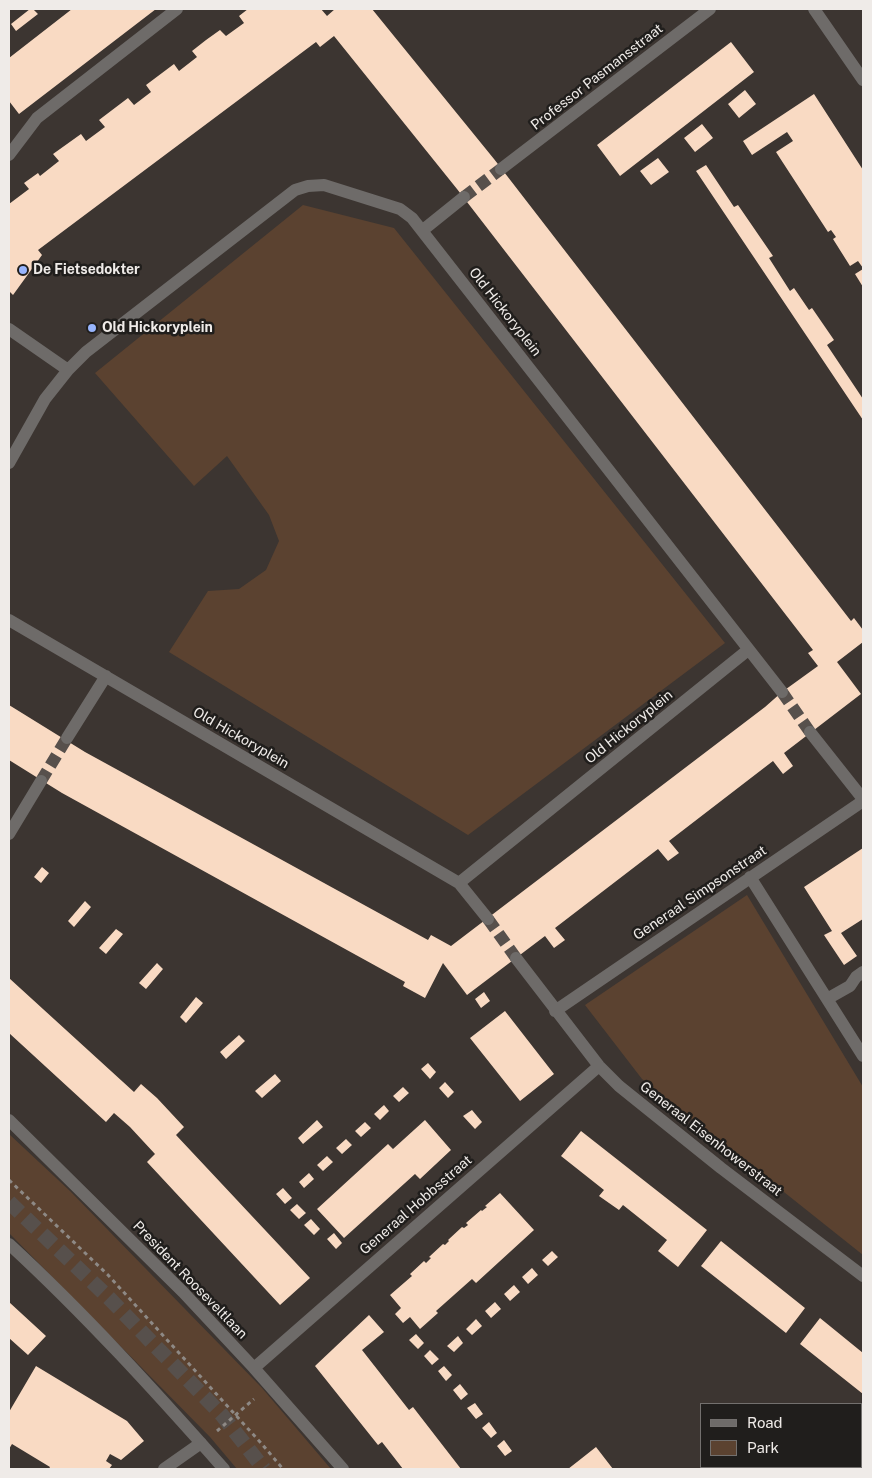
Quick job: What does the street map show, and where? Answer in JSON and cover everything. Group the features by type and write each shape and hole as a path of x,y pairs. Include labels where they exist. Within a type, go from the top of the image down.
{"street":[{"path":"9,155 37,118 176,9"},
{"name":"Professor Pasmansstraat","path":"501,169 710,9"},
{"path":"814,9 863,80"},
{"name":"Old Hickoryplein","path":"9,463 45,398 86,352 295,190 308,186 324,185 400,209 423,230 782,692"},
{"path":"423,230 464,197"},
{"path":"9,328 68,370"},
{"name":"Old Hickoryplein","path":"9,620 459,883 488,919"},
{"name":"Old Hickoryplein","path":"459,883 748,650"},
{"path":"67,738 106,676"},
{"path":"810,732 863,800"},
{"path":"9,834 41,781"},
{"name":"Generaal Simpsonstraat","path":"555,1011 863,800"},
{"path":"750,877 863,1056"},
{"path":"516,958 555,1011"},
{"path":"828,999 850,986 856,977 863,972"},
{"name":"Generaal Eisenhowerstraat","path":"555,1011 599,1066 661,1121 863,1276"},
{"name":"Generaal Hobbsstraat","path":"254,1368 599,1066"},
{"name":"President Rooseveltlaan","path":"9,1120 158,1266 254,1368 343,1469"},
{"path":"9,1244 111,1345 224,1469"},
{"path":"164,1469 201,1443"}],"path":[{"path":"9,1180 108,1275 283,1469"},
{"path":"201,1443 270,1386"}],"green space":[{"path":"303,205 394,228 725,643 468,835 169,652 208,591 239,589 266,570 279,541 269,515 227,456 194,486 95,373"},
{"path":"747,895 863,1087 863,1255 642,1079 585,1005"},
{"path":"9,1134 70,1191 262,1388 331,1469 237,1469 210,1437 9,1233"}],"building":[{"path":"30,9 33,9 38,14 16,31 11,24"},
{"path":"72,9 156,9 19,114 9,101 9,58"},
{"path":"248,9 321,9 327,16 335,9 372,9 494,159 851,621 854,618 863,630 863,642 837,662 861,694 784,753 793,766 783,774 773,761 669,841 679,853 668,861 658,849 555,928 565,940 554,948 545,936 467,995 443,963 425,998 403,986 405,982 62,793 9,760 9,705 85,752 428,940 431,935 451,946 818,666 808,653 813,650 457,189 334,36 320,47 316,42 38,250 42,255 13,295 9,291 9,204 29,189 24,183 38,173 40,176 59,161 53,154 81,134 86,141 105,127 99,120 128,98 134,105 151,92 146,85 174,64 179,71 197,57 192,51 206,40 220,30 226,36 244,23 239,16"},
{"path":"731,42 754,72 620,176 597,145"},
{"path":"745,90 756,104 739,118 728,104"},
{"path":"814,94 863,170 863,268 858,261 850,266 833,239 836,237 831,230 828,232 776,152 793,141 787,132 752,155 743,141"},
{"path":"702,124 713,138 695,152 684,138"},
{"path":"658,158 669,172 651,185 640,171"},
{"path":"706,165 734,207 738,205 773,256 769,258 790,291 794,288 809,310 812,308 834,340 827,345 863,399 863,420 696,171"},
{"path":"863,269 863,287 855,274"},
{"path":"863,848 863,919 841,933 857,956 844,965 824,935 832,931 804,887"},
{"path":"42,867 49,873 41,883 34,877"},
{"path":"85,901 91,907 74,927 68,921"},
{"path":"116,929 123,934 106,954 99,948"},
{"path":"157,963 163,969 146,989 139,983"},
{"path":"9,978 134,1092 141,1084 157,1098 184,1127 176,1135 310,1278 280,1305 147,1162 155,1154 130,1127 114,1113 106,1122 9,1033"},
{"path":"484,992 490,1001 481,1008 475,999"},
{"path":"196,997 203,1003 186,1023 180,1017"},
{"path":"505,1011 554,1074 520,1101 470,1038"},
{"path":"239,1035 245,1041 226,1059 220,1052"},
{"path":"428,1063 436,1072 430,1079 421,1069"},
{"path":"275,1074 281,1081 262,1098 255,1091"},
{"path":"445,1082 454,1092 448,1098 439,1088"},
{"path":"403,1087 409,1093 399,1102 393,1096"},
{"path":"384,1105 389,1111 380,1120 374,1114"},
{"path":"472,1110 482,1122 475,1129 463,1116"},
{"path":"317,1120 323,1127 303,1144 298,1138"},
{"path":"425,1120 451,1150 420,1179 415,1174 344,1238 317,1209 388,1144 393,1149"},
{"path":"365,1122 371,1128 361,1137 355,1131"},
{"path":"581,1131 707,1230 678,1267 658,1251 667,1240 623,1205 619,1210 599,1196 604,1190 561,1156"},
{"path":"346,1139 352,1145 342,1154 336,1148"},
{"path":"327,1156 333,1162 323,1171 317,1165"},
{"path":"309,1173 314,1179 304,1188 299,1182"},
{"path":"283,1188 292,1198 285,1204 276,1194"},
{"path":"500,1193 534,1230 476,1283 472,1279 436,1311 438,1313 420,1329 410,1317 403,1323 395,1314 401,1308 390,1295 412,1276 410,1274 424,1261 426,1263 431,1258 429,1257 443,1244 445,1245 462,1227 464,1228 468,1225 466,1223 487,1207 485,1206"},
{"path":"297,1204 306,1213 299,1219 290,1210"},
{"path":"311,1219 320,1229 314,1235 304,1225"},
{"path":"334,1233 342,1243 336,1249 327,1239"},
{"path":"721,1241 805,1308 786,1333 701,1266"},
{"path":"552,1251 558,1257 548,1266 542,1260"},
{"path":"532,1268 538,1275 528,1284 522,1277"},
{"path":"514,1285 520,1292 510,1301 504,1294"},
{"path":"9,1302 46,1336 28,1355 9,1338"},
{"path":"495,1302 501,1309 491,1318 485,1311"},
{"path":"369,1315 384,1332 362,1350 409,1410 413,1407 461,1469 403,1469 382,1442 378,1445 315,1366"},
{"path":"820,1318 863,1353 863,1394 800,1344"},
{"path":"476,1319 482,1326 472,1335 466,1329"},
{"path":"416,1334 424,1343 418,1349 409,1340"},
{"path":"458,1336 463,1343 454,1352 447,1346"},
{"path":"430,1350 439,1359 432,1365 424,1356"},
{"path":"36,1366 127,1421 144,1441 121,1460 110,1454 106,1461 112,1465 109,1469 49,1469 50,1467 12,1444 9,1449 9,1412"},
{"path":"444,1366 452,1375 446,1381 438,1371"},
{"path":"460,1384 468,1394 461,1400 453,1390"},
{"path":"475,1403 483,1414 476,1419 467,1408"},
{"path":"489,1422 497,1433 491,1438 482,1428"},
{"path":"504,1440 512,1451 505,1456 497,1446"},
{"path":"596,1447 613,1469 568,1469 577,1462"}],"tunnel":[{"path":"464,197 501,169"},
{"path":"782,692 810,732"},
{"path":"41,781 67,738"},
{"path":"488,919 516,958"},
{"path":"9,1202 109,1298 222,1415 264,1469"}],"place":[{"name":"De Fietsedokter","path":"23,270"},
{"name":"Old Hickoryplein","path":"92,328"}]}
